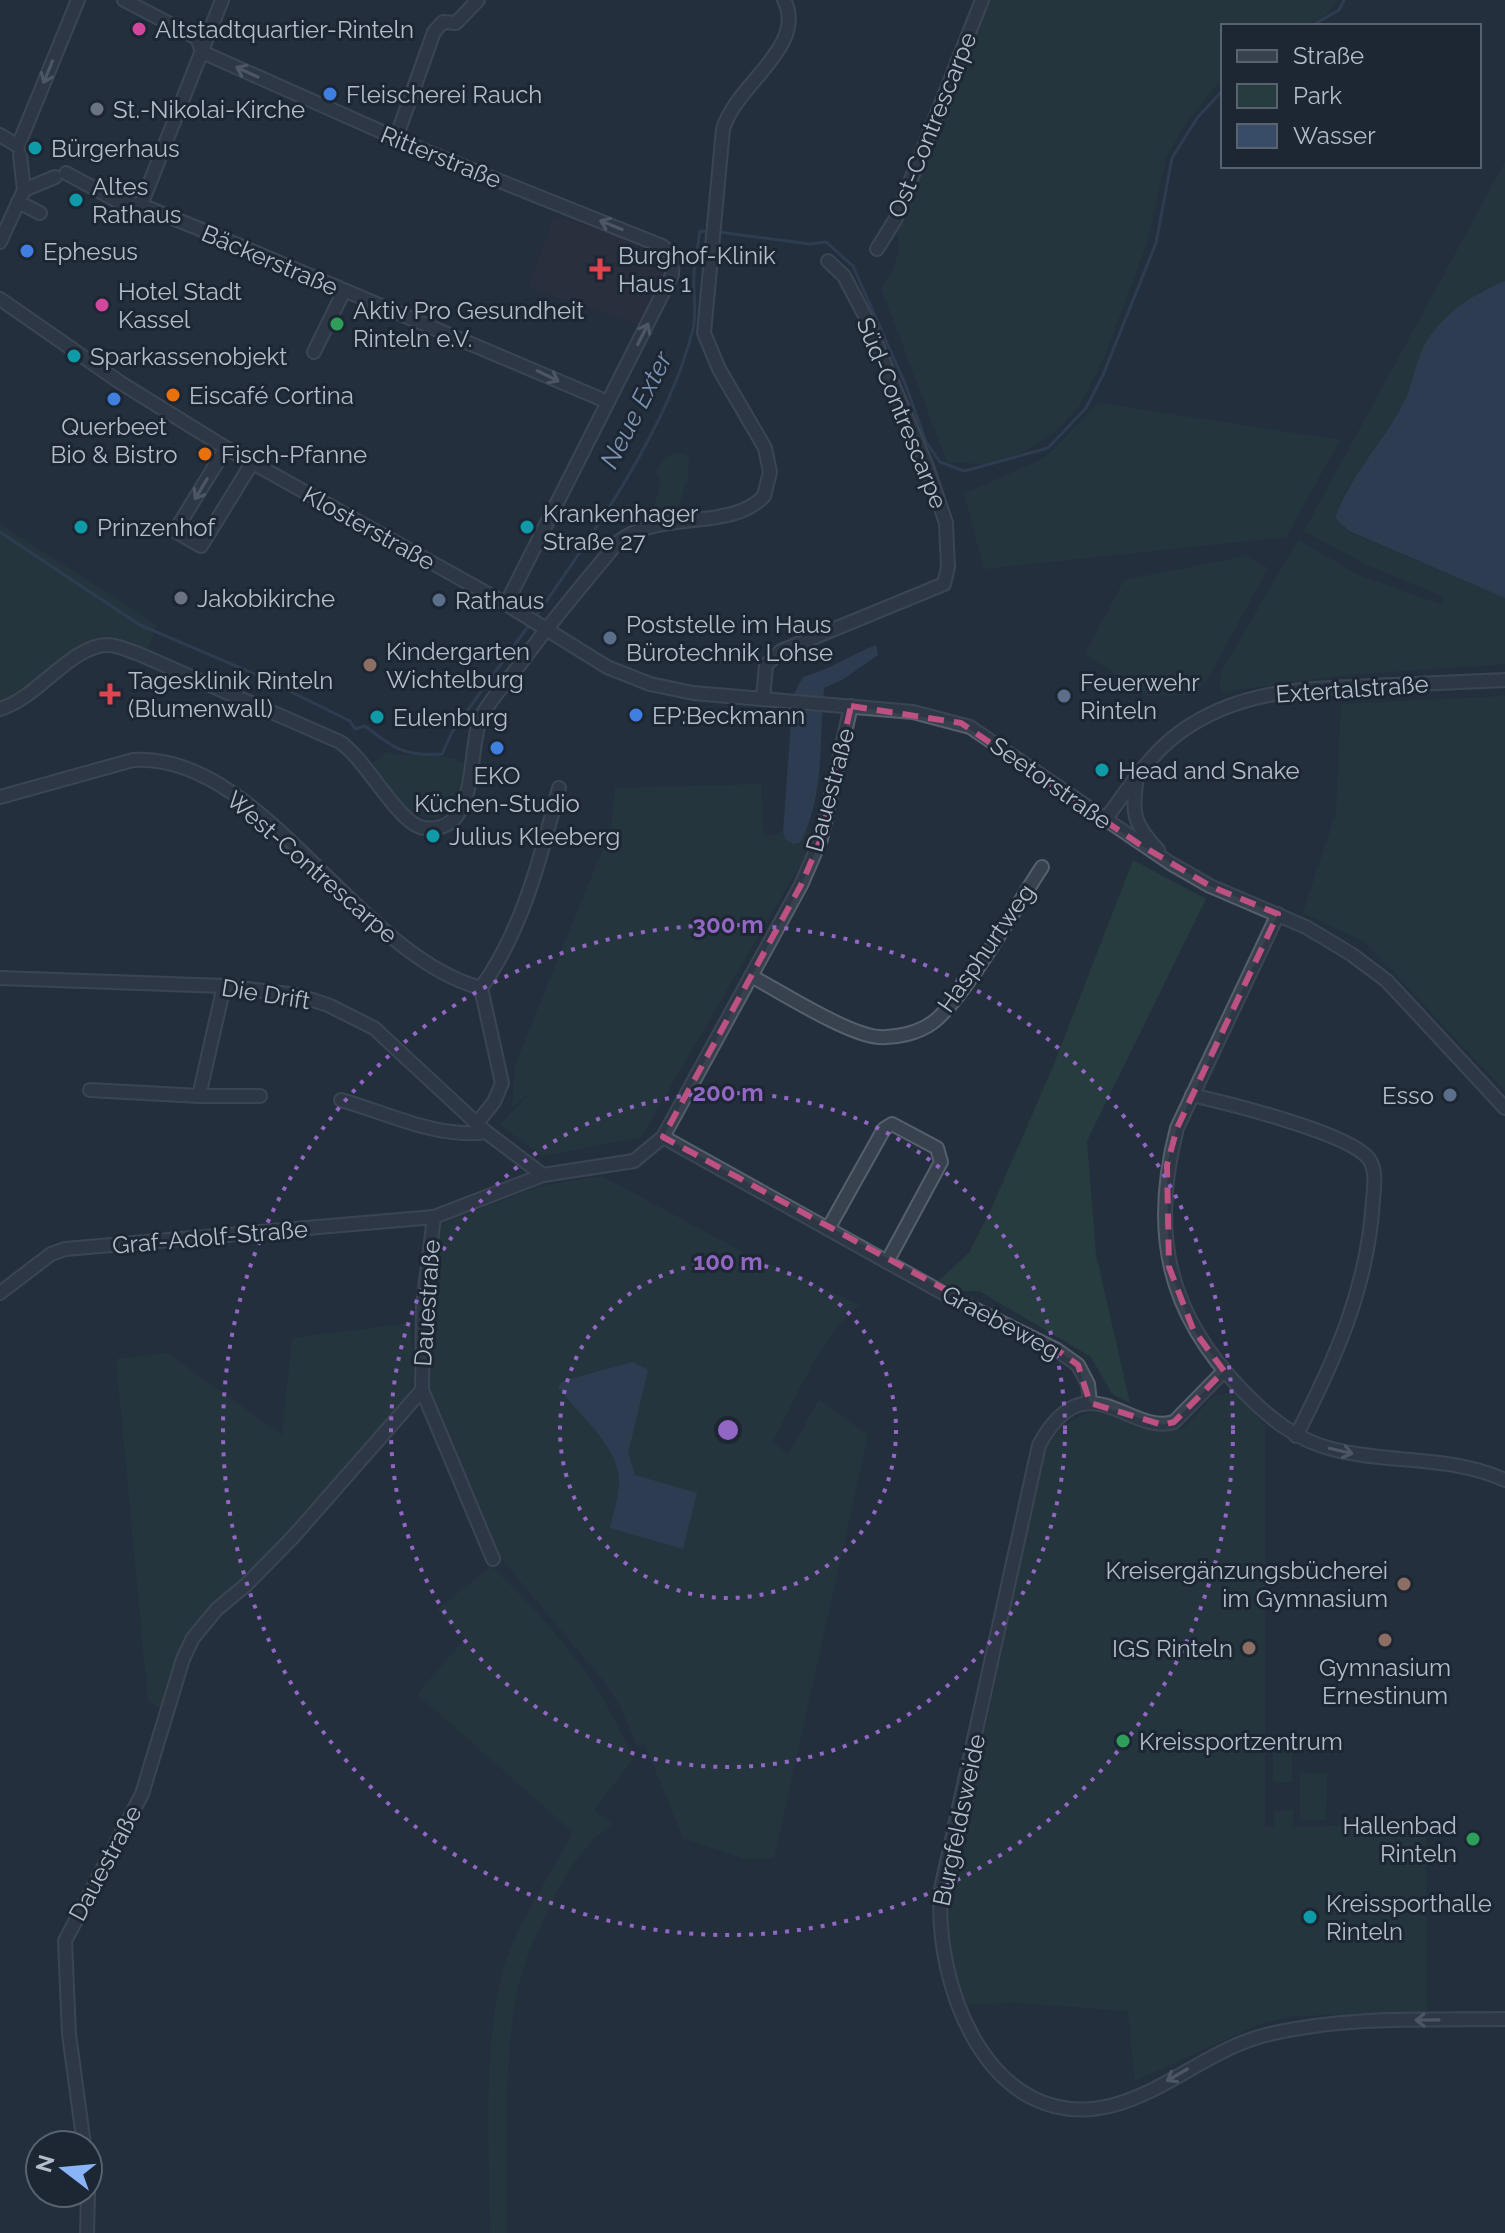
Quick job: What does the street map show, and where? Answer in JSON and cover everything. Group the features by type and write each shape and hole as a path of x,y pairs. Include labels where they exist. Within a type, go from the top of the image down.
{"street":[{"path":"0,242 21,196 19,151 78,0"},
{"name":"Ritterstraße","path":"124,0 197,38 202,52 396,138 662,246 673,255 675,264 608,402"},
{"path":"141,205 222,0"},
{"path":"396,138 434,32 443,22 456,23 478,0"},
{"path":"0,709 37,691 77,656 93,648 110,645 139,654 340,742 361,759 411,824 425,828 451,822 461,809 469,788 481,717 536,623 630,532 651,524 739,511 764,496 770,472 765,448 713,358 704,333 727,116 734,101 784,43 789,26 784,0"},
{"name":"Ost-Contrescarpe","path":"877,249 895,220 982,0"},
{"path":"0,135 19,151"},
{"name":"Bäckerstraße","path":"21,196 60,175 121,203 141,205 608,402"},
{"path":"21,196 40,213"},
{"name":"Süd-Contrescarpe","path":"763,699 766,665 781,651 944,584 948,567 946,523 927,467 865,316 844,276 828,261"},
{"path":"314,352 344,291"},
{"name":"Klosterstraße","path":"0,299 121,383 226,448 536,623"},
{"path":"506,604 608,402"},
{"path":"226,448 175,531 201,546 252,463"},
{"name":"Seetorstraße","path":"536,623 607,667 650,684 693,693 913,712 961,723 1170,863 1210,886 1278,914 1351,954 1387,981 1505,1108"},
{"name":"Extertalstraße","path":"1105,820 1137,773 1178,733 1220,708 1257,695 1295,690 1505,680"},
{"name":"Dauestraße","path":"493,1559 422,1390 423,1306 434,1217 543,1175 634,1161 663,1137 801,885 821,839 845,705"},
{"name":"West-Contrescarpe","path":"0,797 133,760 155,758 185,766 266,821 405,949 460,982 481,988"},
{"path":"1137,773 1135,818 1140,831 1170,863"},
{"path":"341,1100 465,1135 482,1128 502,1083 481,988 499,963 520,914 539,864 559,788"},
{"name":"Hasphurtweg","path":"751,976 833,1019 877,1037 917,1031 934,1022 960,991 1042,867"},
{"path":"1278,914 1177,1128 1167,1165 1165,1237 1181,1303 1210,1356 1272,1418 1296,1436 1365,1456 1455,1464 1505,1480"},
{"name":"Die Drift","path":"0,978 224,986 297,995 374,1028 482,1128 543,1175"},
{"path":"199,1096 224,986"},
{"path":"90,1090 260,1096"},
{"path":"1192,1095 1289,1119 1362,1153 1373,1170 1371,1229 1352,1315 1335,1359 1296,1436"},
{"path":"828,1229 884,1129 892,1124 923,1140 937,1148 941,1162 887,1262"},
{"name":"Graebeweg","path":"663,1137 887,1262 1057,1350 1078,1365 1088,1384 1090,1403"},
{"name":"Graf-Adolf-Straße","path":"0,1293 51,1254 65,1249 434,1217"},
{"path":"1090,1403 1118,1408 1163,1425 1174,1422 1224,1371"},
{"name":"Dauestraße","path":"82,2129 67,2019 65,1941 142,1794 183,1659 193,1638 217,1609 246,1585 294,1536 422,1390"},
{"name":"Burgfeldsweide","path":"1090,1403 1057,1420 1039,1445 958,1821 945,1865 938,1921 952,1990 981,2050 1015,2090 1046,2106 1072,2109 1126,2101 1225,2049 1265,2035 1307,2026 1505,2019"},
{"path":"87,2233 88,2209"}],"highlighted area":[{"path":"851,706 961,723 1139,844 1210,886 1278,914 1177,1128 1167,1165 1169,1267 1193,1329 1224,1371 1174,1422 1163,1425 1090,1403 1078,1365 1057,1350 663,1137 801,885 821,839"}],"shaded area":[{"name":"Burghof-Klinik Haus 1","path":"554,216 617,236 662,260 665,272 642,326 529,287"}],"green space":[{"path":"987,0 1337,0 1328,12 1305,24 1221,24 1221,79 1185,124 1166,158 1147,243 1103,360 1078,408 1057,430 1024,452 982,464 947,462 881,288 896,262 897,233"},
{"path":"1505,162 1505,281 1479,291 1423,347 1403,405 1344,494 1335,518 1349,532 1505,598 1505,664 1344,675 1224,692 1220,687 1221,672 1298,540 1359,575 1442,605 1443,596 1369,566 1304,531"},
{"path":"1099,403 1340,440 1286,537 984,569 964,494 1044,458"},
{"path":"679,453 689,456 688,479 675,516 649,521 661,484 656,471 666,457"},
{"path":"0,524 157,625 144,657 93,648 59,675 0,704"},
{"path":"1246,556 1268,568 1207,680 1190,695 1149,696 1085,654 1124,580"},
{"path":"1505,696 1505,1091 1365,942 1303,913 1336,814 1341,704"},
{"path":"387,752 437,756 465,764 458,797 439,819 411,814 372,764"},
{"path":"761,784 764,837 783,832 785,839 801,842 806,830 810,832 804,858 641,1137 543,1156 500,1125 534,1089 512,1108 515,1065 611,829 615,788"},
{"path":"1133,860 1206,899 1087,1141 1096,1254 1130,1403 1112,1394 1091,1357 979,1291 961,1291 938,1281 969,1253 992,1207 1054,1064"},
{"path":"602,1176 741,1251 860,1305 847,1316 823,1348 773,1442 788,1455 819,1400 868,1435 774,1858 746,1859 683,1838 645,1745 637,1745 619,1704 602,1679 496,1552 429,1392 430,1289 436,1233 443,1223 540,1186"},
{"path":"411,1323 414,1382 408,1395 265,1558 214,1602 192,1634 164,1710 148,1701 116,1359 167,1353 282,1435 292,1338"},
{"name":"Kreissportzentrum","path":"1226,1393 1238,1396 1265,1425 1265,1827 1274,1827 1274,1811 1293,1810 1293,1827 1426,1823 1427,2012 1294,2016 1260,2024 1135,2081 1128,2011 1019,2003 965,2004 951,1964 946,1914 1045,1449 1063,1428 1079,1417 1093,1413 1160,1428 1183,1429 1213,1397"},
{"path":"491,1566 572,1655 607,1705 633,1759 594,1810 612,1824 585,1849 565,1878 538,1931 522,1973 513,2015 508,2077 507,2233 490,2233 488,2124 495,2007 514,1940 573,1832 417,1694 465,1639 437,1610"},
{"path":"1292,1748 1292,1782 1273,1782 1273,1749"},
{"path":"1300,1773 1327,1773 1326,1820 1300,1820"}],"water":[{"path":"1505,281 1505,598 1349,531 1335,518 1357,475 1401,408 1429,338 1457,308"},
{"path":"876,645 878,655 842,680 824,688 818,785 809,823 801,842 794,844 785,839 783,832 793,695 803,677"},
{"path":"632,1362 648,1370 628,1453 635,1475 697,1493 683,1549 610,1528 619,1485 614,1459 597,1433 558,1387 563,1381"}],"waterway":[{"name":"Neue Exter","path":"1314,24 1339,10 1344,0"},
{"name":"Neue Exter","path":"718,232 810,244 826,242 853,266 906,386 926,442 940,462 964,471 1048,448 1086,408 1103,375 1156,243 1172,158 1197,118 1221,92"},
{"name":"Neue Exter","path":"534,619 626,480 666,404 693,329 694,274 700,231 710,232"},
{"name":"Neue Exter","path":"0,532 140,625 257,675 350,721 355,729 365,726 392,745 418,754 442,754 452,732 529,625"}],"place":[{"name":"Altstadtquartier-Rinteln","path":"139,29"},
{"name":"Fleischerei Rauch","path":"330,94"},
{"name":"St.-Nikolai-Kirche","path":"97,109"},
{"name":"Bürgerhaus","path":"35,148"},
{"name":"Altes Rathaus","path":"76,200"},
{"name":"Ephesus","path":"27,251"},
{"name":"Burghof-Klinik Haus 1","path":"600,269"},
{"name":"Hotel Stadt Kassel","path":"102,305"},
{"name":"Aktiv Pro Gesundheit Rinteln e.V.","path":"337,324"},
{"name":"Sparkassenobjekt","path":"74,356"},
{"name":"Eiscafé Cortina","path":"173,395"},
{"name":"Querbeet Bio & Bistro","path":"114,399"},
{"name":"Fisch-Pfanne","path":"205,454"},
{"name":"Prinzenhof","path":"81,527"},
{"name":"Krankenhager Straße 27","path":"527,527"},
{"name":"Jakobikirche","path":"181,598"},
{"name":"Rathaus","path":"439,600"},
{"name":"Poststelle im Haus Bürotechnik Lohse","path":"610,638"},
{"name":"Kindergarten Wichtelburg","path":"370,665"},
{"name":"Tagesklinik Rinteln (Blumenwall)","path":"110,694"},
{"name":"Feuerwehr Rinteln","path":"1064,696"},
{"name":"EP:Beckmann","path":"636,715"},
{"name":"Eulenburg","path":"377,717"},
{"name":"EKO Küchen-Studio","path":"497,748"},
{"name":"Head and Snake","path":"1102,770"},
{"name":"Julius Kleeberg","path":"433,836"},
{"name":"Esso","path":"1450,1095"},
{"name":"Kreisergänzungsbücherei im Gymnasium","path":"1404,1584"},
{"name":"Gymnasium Ernestinum","path":"1385,1640"},
{"name":"IGS Rinteln","path":"1249,1648"},
{"name":"Kreissportzentrum","path":"1123,1741"},
{"name":"Hallenbad Rinteln","path":"1473,1839"},
{"name":"Kreissporthalle Rinteln","path":"1310,1917"}]}
